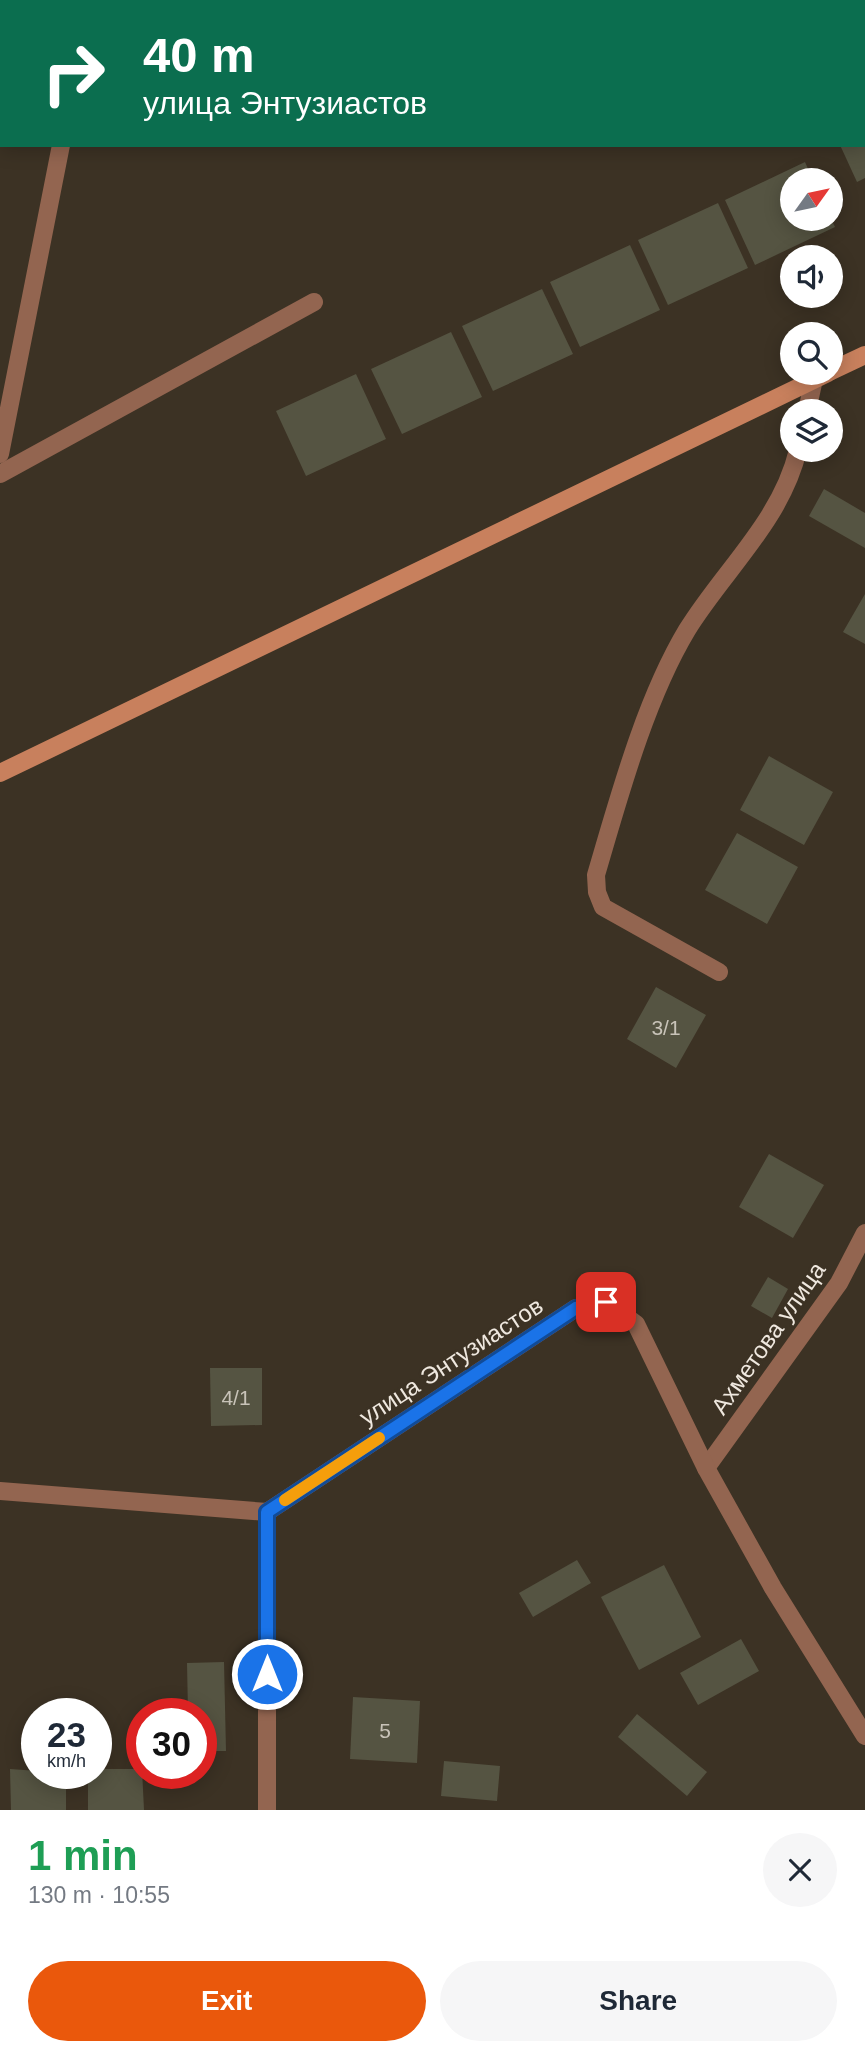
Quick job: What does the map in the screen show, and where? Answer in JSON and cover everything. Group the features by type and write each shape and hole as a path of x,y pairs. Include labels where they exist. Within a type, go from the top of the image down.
{"street":[{"path":"0,454 61,147"},
{"path":"0,474 314,302"},
{"path":"843,365 865,355"},
{"path":"0,773 801,385"},
{"path":"719,972 603,907 597,892 596,875 627,769 674,654 688,628 775,509 793,462"},
{"name":"Ахметова улица","path":"706,1468 839,1283 865,1233"},
{"name":"улица Энтузиастов","path":"267,1512 576,1308 606,1302 636,1324 706,1468 773,1588 865,1736"},
{"path":"0,1491 267,1512 268,1810"}],"building":[{"path":"841,147 865,147 865,178 857,182"},
{"path":"805,162 808,168 792,168"},
{"path":"780,174 780,231 827,231 797,245 780,245 780,253 755,265 725,200"},
{"path":"718,203 748,268 668,305 638,240"},
{"path":"630,245 660,310 580,347 550,282"},
{"path":"542,289 573,354 493,391 462,326"},
{"path":"451,332 482,397 402,434 371,369"},
{"path":"356,374 386,439 306,476 276,411"},
{"path":"824,489 865,513 865,548 809,516"},
{"path":"865,594 865,644 843,632"},
{"path":"769,756 833,792 804,845 740,810"},
{"path":"737,833 798,867 767,924 705,890"},
{"path":"656,987 706,1015 676,1068 627,1039"},
{"path":"769,1154 824,1185 793,1238 739,1207"},
{"path":"768,1277 788,1289 772,1318 751,1306"},
{"path":"210,1368 262,1368 262,1425 211,1426"},
{"path":"577,1560 591,1583 533,1617 519,1593"},
{"path":"664,1565 701,1637 639,1670 601,1597"},
{"path":"741,1639 759,1671 698,1705 680,1673"},
{"path":"224,1662 226,1751 217,1751 217,1698 188,1698 187,1663"},
{"path":"353,1697 420,1701 417,1763 350,1759"},
{"path":"637,1714 707,1772 687,1796 618,1737"},
{"path":"444,1761 500,1766 497,1801 441,1796"},
{"path":"10,1769 21,1770 21,1789 66,1789 66,1810 11,1810"},
{"path":"112,1769 126,1769 126,1789 143,1789 144,1810 88,1810 88,1789 112,1789"}],"slow traffic":[{"path":"285,1500 379,1438"}],"route":[{"path":"267,1674 267,1512 576,1308 606,1302"}]}
